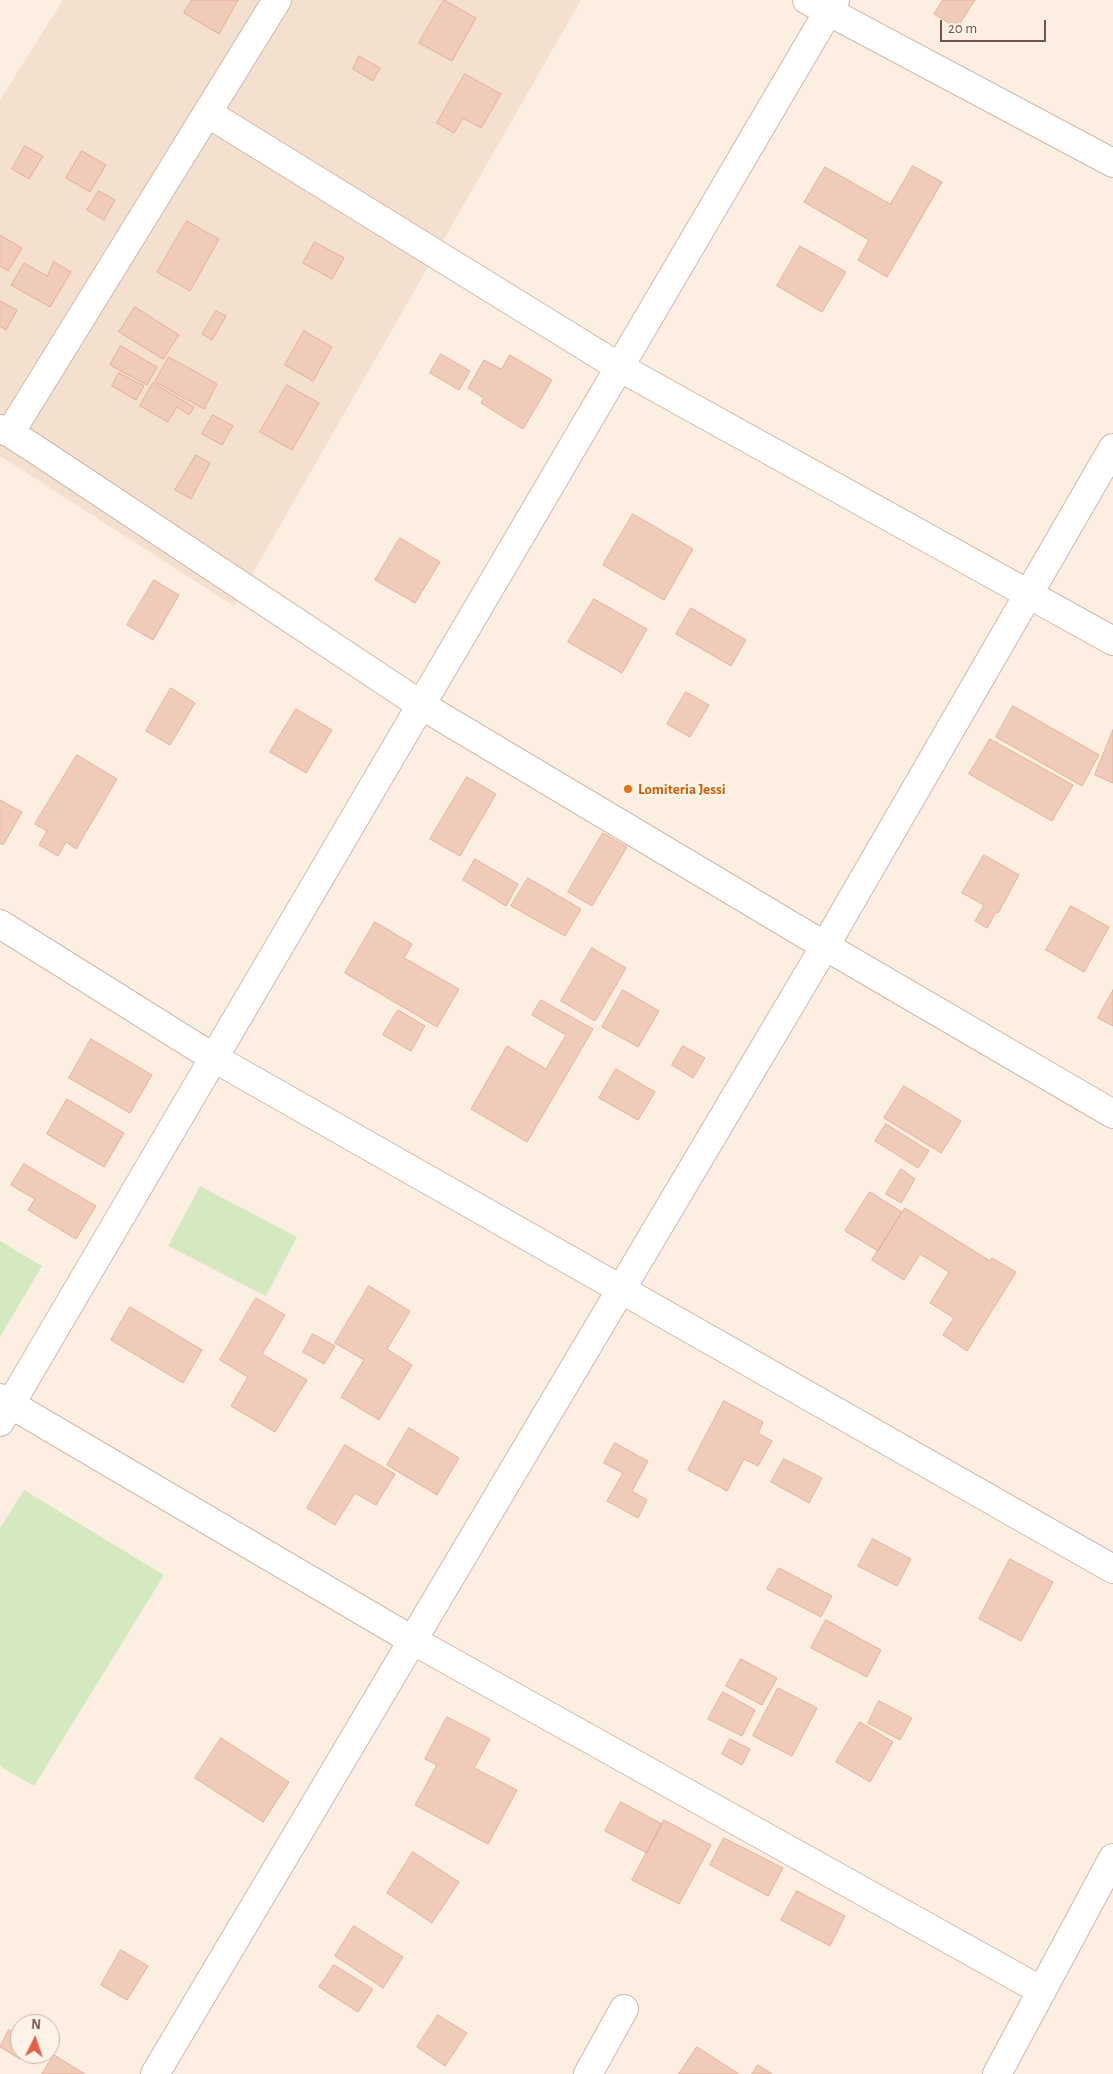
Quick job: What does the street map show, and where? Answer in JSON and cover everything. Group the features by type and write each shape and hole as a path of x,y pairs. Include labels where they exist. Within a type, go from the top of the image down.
{"street":[{"path":"277,0 209,114 5,431 421,705 825,946 1113,1114"},
{"path":"1042,1991 412,1640 4,1408 214,1058 619,366 823,4 1113,163"},
{"path":"209,114 619,366 1113,640"},
{"path":"155,2074 825,946 1113,448"},
{"path":"0,924 214,1058 1113,1569"},
{"path":"997,2074 1113,1858"},
{"path":"588,2074 624,2009"}],"shaded area":[{"path":"63,0 581,0 234,606 0,456 0,100"}],"green space":[{"path":"200,1186 297,1237 266,1296 168,1246"},
{"path":"0,1241 42,1266 0,1337"},
{"path":"24,1490 164,1575 34,1786 0,1766 0,1528"}],"building":[{"path":"192,0 238,0 219,34 184,13"},
{"path":"444,0 476,18 452,61 419,43"},
{"path":"943,0 975,0 957,28 934,14"},
{"path":"359,56 380,68 373,81 353,69"},
{"path":"465,74 501,94 481,128 463,118 454,133 437,123"},
{"path":"25,146 43,156 29,179 12,169"},
{"path":"82,151 106,165 90,192 66,178"},
{"path":"913,166 942,182 887,277 858,260 869,240 804,202 825,167 890,204"},
{"path":"99,191 115,200 104,220 87,210"},
{"path":"187,221 219,239 190,291 157,272"},
{"path":"0,235 22,248 8,271 0,266"},
{"path":"315,242 344,258 332,279 303,263"},
{"path":"800,246 846,272 822,312 777,286"},
{"path":"54,262 71,272 50,307 11,285 24,263 47,276"},
{"path":"0,301 17,310 6,330 0,326"},
{"path":"135,307 179,335 163,359 119,332"},
{"path":"216,311 226,316 212,340 202,334"},
{"path":"304,331 332,347 313,381 285,365"},
{"path":"121,346 157,367 147,385 110,365"},
{"path":"441,354 470,371 459,390 430,373"},
{"path":"510,355 552,380 523,429 481,403 484,398 468,388 484,360 501,369"},
{"path":"169,357 217,384 204,409 155,382"},
{"path":"119,373 144,386 136,400 112,386"},
{"path":"153,383 194,407 189,415 177,407 168,422 140,406"},
{"path":"287,385 319,403 292,450 260,432"},
{"path":"213,415 233,426 222,445 202,434"},
{"path":"196,455 210,463 191,499 175,490"},
{"path":"633,514 693,549 664,600 603,565"},
{"path":"400,538 440,562 415,603 375,580"},
{"path":"154,580 179,595 153,640 127,625"},
{"path":"594,599 647,629 622,673 568,642"},
{"path":"691,608 746,640 731,666 676,634"},
{"path":"171,688 195,703 170,745 146,731"},
{"path":"686,692 709,705 690,737 667,724"},
{"path":"1013,706 1099,755 1082,786 996,737"},
{"path":"296,709 332,730 306,773 270,752"},
{"path":"1113,730 1113,783 1095,775"},
{"path":"990,739 1073,785 1052,821 969,774"},
{"path":"77,755 117,779 76,849 66,842 58,856 39,845 47,831 35,824"},
{"path":"467,777 496,794 460,856 430,839"},
{"path":"0,800 22,812 3,845 0,843"},
{"path":"603,833 627,847 592,906 568,892"},
{"path":"984,855 1019,875 998,913 996,912 987,928 975,921 984,905 962,893"},
{"path":"475,859 518,884 506,906 463,880"},
{"path":"528,878 581,909 565,936 511,906"},
{"path":"1071,906 1109,927 1084,972 1046,950"},
{"path":"375,922 412,944 404,958 459,989 437,1027 345,973"},
{"path":"592,948 626,968 595,1021 561,1001"},
{"path":"623,990 659,1011 638,1047 602,1027"},
{"path":"1113,990 1113,1026 1098,1018"},
{"path":"541,1000 593,1029 527,1142 471,1109 507,1046 546,1069 566,1035 532,1015"},
{"path":"398,1010 425,1026 411,1051 383,1035"},
{"path":"91,1039 152,1075 130,1113 69,1078"},
{"path":"683,1046 705,1058 693,1078 672,1065"},
{"path":"616,1069 655,1092 638,1120 599,1098"},
{"path":"904,1086 961,1121 941,1153 884,1118"},
{"path":"67,1099 124,1133 104,1167 47,1134"},
{"path":"886,1124 929,1151 918,1168 875,1141"},
{"path":"24,1164 96,1206 76,1239 28,1210 35,1199 11,1185"},
{"path":"901,1169 915,1179 901,1203 886,1194"},
{"path":"870,1192 902,1212 878,1251 845,1231"},
{"path":"905,1208 990,1261 992,1258 1016,1272 967,1351 943,1335 954,1318 930,1303 949,1272 920,1254 904,1280 872,1260"},
{"path":"369,1286 410,1311 387,1349 412,1365 379,1420 341,1397 364,1360 335,1343"},
{"path":"256,1298 285,1315 262,1354 307,1380 275,1432 231,1406 248,1377 220,1360"},
{"path":"130,1307 202,1350 183,1383 111,1340"},
{"path":"313,1334 335,1346 324,1364 303,1352"},
{"path":"724,1401 763,1422 758,1433 772,1441 758,1466 744,1459 727,1491 688,1470"},
{"path":"409,1428 459,1458 437,1495 387,1465"},
{"path":"615,1443 648,1461 632,1491 647,1500 638,1518 607,1501 623,1473 604,1463"},
{"path":"345,1445 395,1474 376,1505 355,1493 335,1525 307,1508"},
{"path":"784,1459 822,1478 809,1503 771,1482"},
{"path":"873,1539 911,1559 897,1586 858,1566"},
{"path":"1010,1559 1053,1582 1021,1641 979,1619"},
{"path":"779,1568 832,1596 821,1617 767,1589"},
{"path":"826,1620 881,1650 867,1677 811,1648"},
{"path":"741,1659 777,1678 762,1705 726,1686"},
{"path":"778,1688 817,1708 792,1756 753,1736"},
{"path":"723,1692 755,1710 742,1736 708,1719"},
{"path":"879,1701 912,1718 900,1740 868,1723"},
{"path":"447,1717 490,1739 474,1768 517,1790 488,1844 415,1805 437,1765 425,1759"},
{"path":"860,1722 893,1742 870,1782 836,1762"},
{"path":"221,1738 289,1782 263,1822 195,1778"},
{"path":"730,1739 750,1749 742,1765 722,1754"},
{"path":"621,1802 662,1824 647,1853 605,1831"},
{"path":"664,1820 711,1845 679,1904 632,1880"},
{"path":"724,1838 783,1868 768,1896 710,1865"},
{"path":"413,1852 459,1882 432,1923 387,1893"},
{"path":"797,1891 845,1916 830,1946 781,1920"},
{"path":"354,1926 403,1957 383,1988 335,1956"},
{"path":"121,1950 148,1966 127,2000 101,1985"},
{"path":"334,1965 373,1989 358,2012 319,1987"},
{"path":"438,2015 467,2033 445,2066 417,2047"},
{"path":"9,2030 10,2031 10,2053 0,2047"},
{"path":"697,2047 739,2074 679,2074"},
{"path":"60,2059 85,2074 42,2074 48,2064 60,2064"},
{"path":"758,2065 772,2074 752,2074"}],"place":[{"name":"Lomiteria Jessi","path":"628,789"}]}
